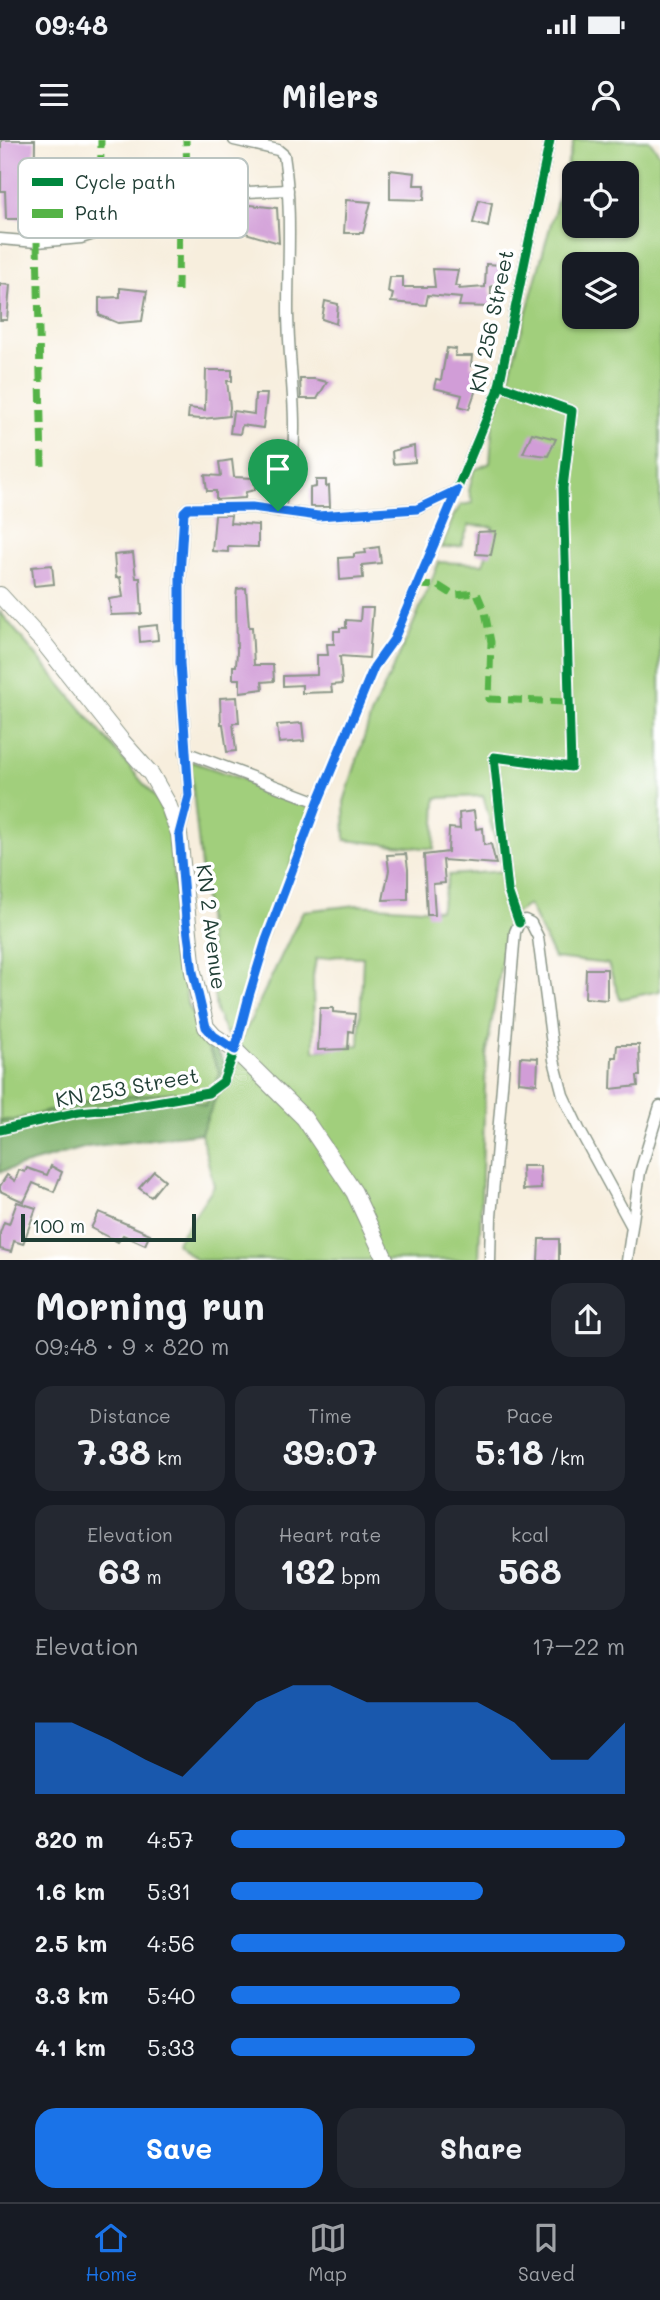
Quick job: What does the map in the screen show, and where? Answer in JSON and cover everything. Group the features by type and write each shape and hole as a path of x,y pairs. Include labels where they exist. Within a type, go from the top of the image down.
{"main road":[{"name":"KN 2 Avenue","path":"0,595 43,642 151,774 168,804 179,834 186,920 200,1008 206,1027 235,1050 303,1118 354,1192 386,1260"}],"street":[{"path":"234,140 278,150 285,155 290,219 288,312 293,390 293,457 278,511"},
{"name":"KN 256 Street","path":"235,1050 266,940 318,802 374,667 394,639 499,385 550,140"},
{"path":"248,192 288,190"},
{"path":"0,239 37,242 81,238"},
{"path":"499,385 572,411 563,488 570,767 495,757 508,891 519,923"},
{"path":"179,834 189,796 180,671 184,512 188,508 252,507 318,516 417,509 457,490"},
{"path":"185,752 318,802"},
{"path":"490,1260 491,1217 515,932 519,923 525,920 531,923 538,937 554,1060 563,1095 631,1226"},
{"name":"KN 253 Street","path":"0,1130 79,1112 121,1108 208,1093 223,1082 235,1050"},
{"path":"627,1260 640,1171 660,1106"}],"green space":[{"path":"574,140 649,140 660,154 660,991 620,999 608,964 554,958 529,905 509,917 486,1056 479,1260 196,1260 176,1243 214,1186 201,1133 230,1063 303,911 357,905 440,910 449,875 504,871 483,796 436,798 434,849 345,840 344,802 371,715 439,562 483,564 493,527 469,525 461,546 442,548 454,515 461,505 473,503 469,491 474,470 490,463 493,420 510,372 562,184 562,238 639,238 639,161 568,161","holes":["363,957 359,1045 314,1051 313,976 316,959"]},
{"path":"0,612 158,801 169,830 187,1003 220,1073 205,1106 177,1092 96,1099 15,1120 0,1121"},
{"path":"190,761 312,803 235,1024 227,1035 216,1012"},
{"path":"187,1003 228,1068 201,1133 87,1147 0,1172 0,1121 15,1120 96,1099 177,1092 205,1106 220,1073"}],"building":[{"path":"1,140 35,140 35,158 18,158 18,219 6,219 5,191 1,191"},
{"path":"390,170 415,173 414,185 425,185 424,200 390,199"},
{"path":"346,200 371,202 363,233 344,233"},
{"path":"479,200 492,203 488,227 473,223"},
{"path":"250,205 277,208 279,243 248,234"},
{"path":"486,264 502,265 503,282 491,287 491,307 459,306 461,298 428,295 426,305 391,302 393,294 388,292 390,277 403,277 403,287 435,287 433,269 458,270 455,286 460,286 459,289 485,287"},
{"path":"0,284 10,285 7,320 0,320"},
{"path":"120,288 147,291 142,321 118,323 99,315 99,298 120,297"},
{"path":"325,301 338,304 336,324 322,319"},
{"path":"447,348 456,349 455,356 472,356 471,366 484,367 469,409 459,406 462,395 434,388 436,379 441,380"},
{"path":"206,370 232,370 232,381 227,381 229,416 188,418 189,408 205,410"},
{"path":"300,379 327,382 317,399 301,399"},
{"path":"255,394 267,394 263,428 242,425 240,434 230,433 233,411 254,414"},
{"path":"532,433 556,439 548,456 523,453"},
{"path":"414,446 415,462 393,464 392,451"},
{"path":"232,460 234,477 254,478 255,490 246,492 245,498 216,500 216,491 207,491 205,475 221,476 219,462"},
{"path":"316,480 326,480 330,507 310,507 310,488 316,487"},
{"path":"215,515 231,515 230,523 258,525 258,547 228,546 228,552 212,551"},
{"path":"496,531 491,555 476,554 478,532"},
{"path":"379,547 381,563 362,565 363,578 340,580 339,558 354,557 354,554 366,553 365,549"},
{"path":"133,553 136,578 140,578 142,614 111,615 109,599 123,597 120,577 116,578 114,555"},
{"path":"52,565 54,584 34,586 32,567"},
{"path":"246,588 254,665 273,665 274,681 262,682 263,689 240,692 240,679 233,679 237,652 236,598 237,589"},
{"path":"361,608 373,608 369,658 340,656 342,684 331,685 332,692 302,693 302,685 283,686 283,676 317,675 317,655 328,655 327,644 334,644 334,631 346,628 346,620 360,621"},
{"path":"157,625 158,640 140,642 139,627"},
{"path":"237,697 239,723 233,723 236,751 227,752 221,724 220,698"},
{"path":"302,723 304,741 279,743 277,725"},
{"path":"474,811 476,829 483,828 484,845 491,844 496,864 443,860 445,883 433,884 435,915 427,915 424,855 448,852 449,828 460,829 459,813"},
{"path":"406,854 408,899 383,900 389,870 387,855"},
{"path":"586,969 607,969 607,1000 585,998"},
{"path":"320,1008 333,1008 333,1012 355,1014 353,1032 349,1031 348,1049 318,1050"},
{"path":"617,1045 639,1045 638,1086 611,1089 612,1057 616,1057"},
{"path":"520,1057 538,1058 537,1084 519,1082"},
{"path":"51,1166 62,1172 54,1192 33,1183 24,1202 0,1191 7,1175 15,1181 19,1170 25,1172 27,1168 47,1175"},
{"path":"522,1166 540,1166 541,1189 523,1190"},
{"path":"154,1171 165,1180 151,1197 139,1188"},
{"path":"17,1202 36,1208 23,1244 14,1241 11,1252 0,1249 0,1233 4,1222 9,1224"},
{"path":"99,1212 150,1234 145,1245 123,1235 118,1242 91,1228"},
{"path":"539,1239 559,1239 559,1260 538,1260"}],"marked path":[{"path":"101,140 101,158"},
{"path":"186,140 186,158"},
{"path":"178,291 179,238"},
{"path":"37,242 42,466"},
{"path":"418,585 439,586 453,595 477,593 485,612 491,642 489,699 567,702"}],"cycle path":[{"path":"0,1130 79,1112 121,1108 208,1093 223,1082 235,1050 266,940 318,802 374,667 395,639 498,391 550,140"},
{"path":"499,385 572,411 563,488 571,767 494,757 508,891 519,923"}],"route":[{"path":"457,490 394,639 374,667 318,802 266,940 235,1050 206,1027 193,972 186,920 179,834 189,796 183,740 180,663 182,518 188,508 252,507 278,511 318,516 417,509 457,490"}]}
